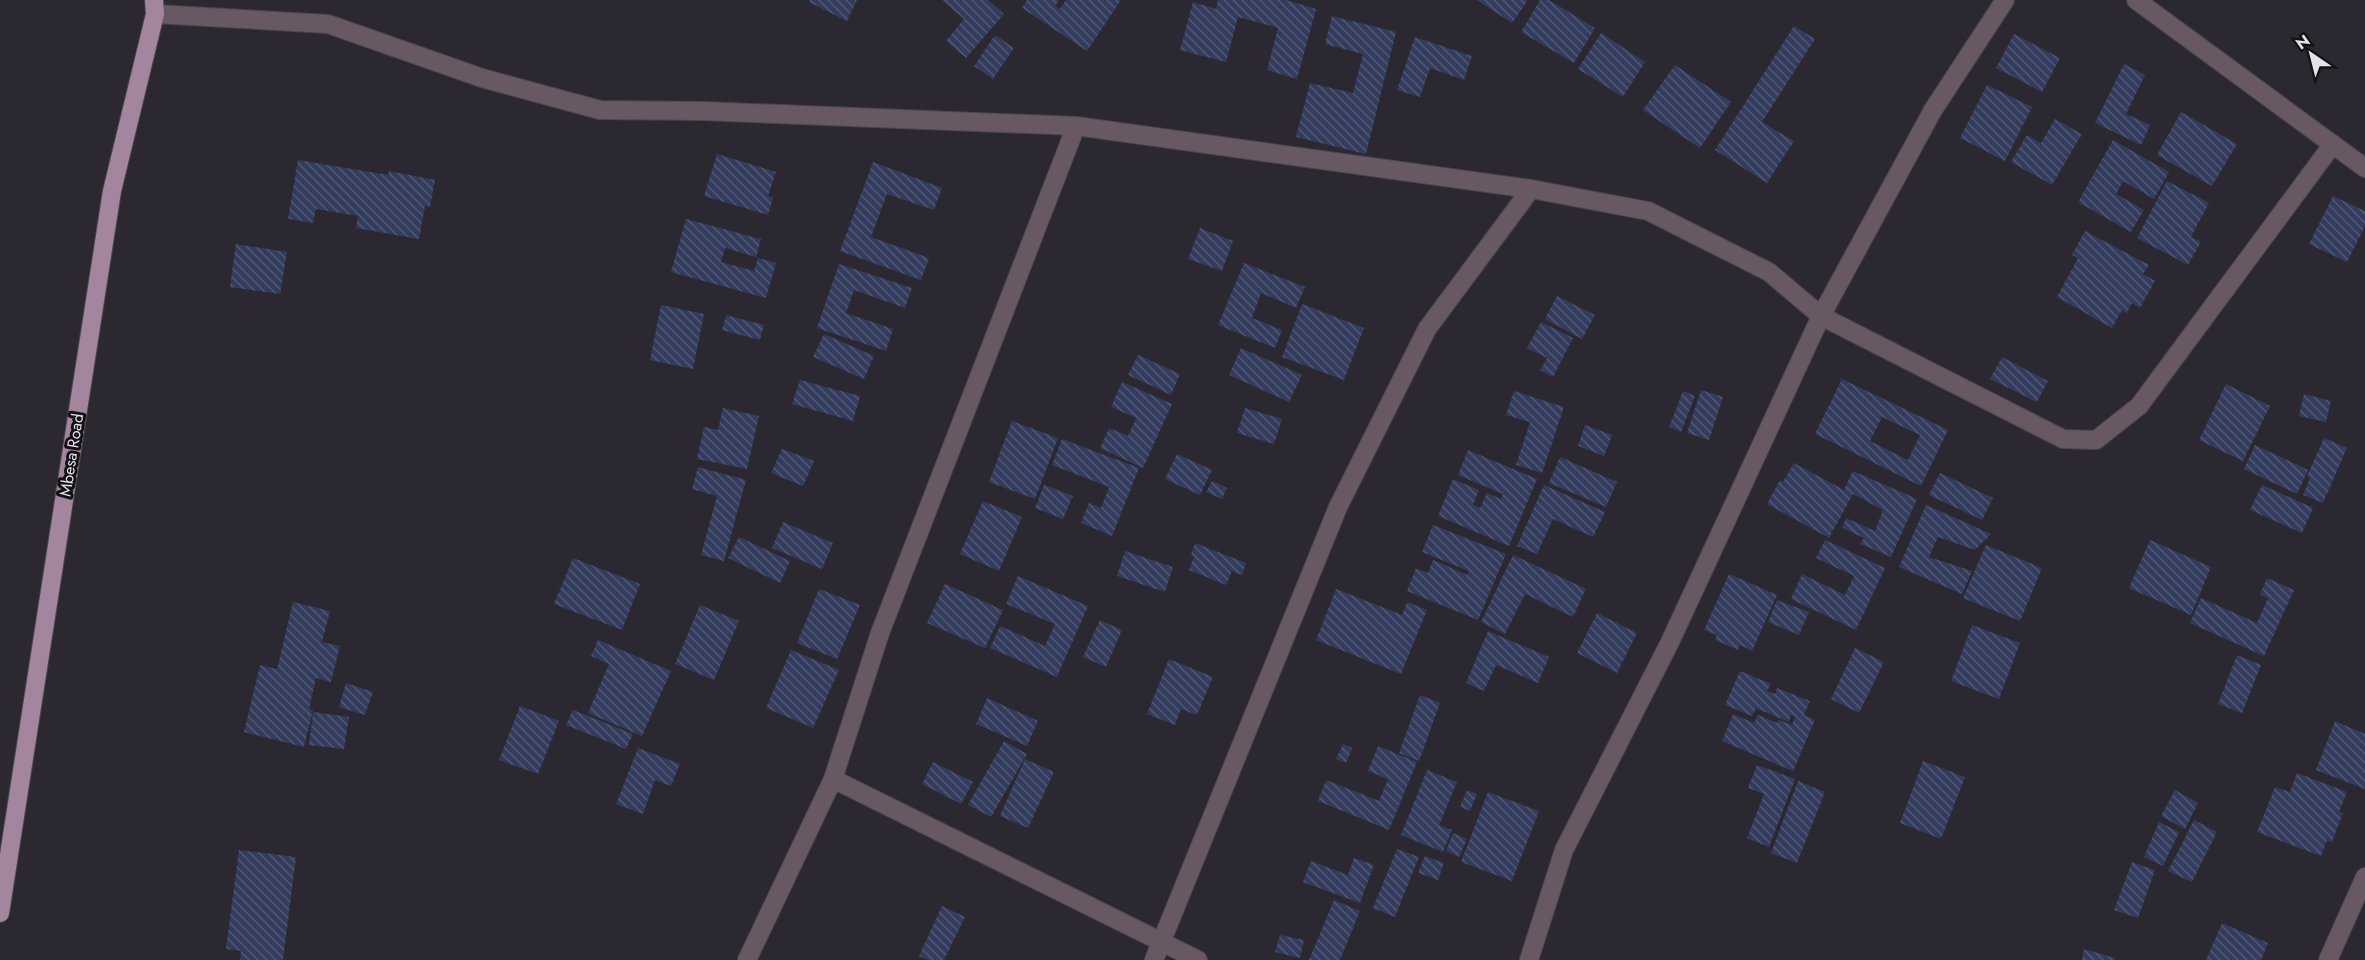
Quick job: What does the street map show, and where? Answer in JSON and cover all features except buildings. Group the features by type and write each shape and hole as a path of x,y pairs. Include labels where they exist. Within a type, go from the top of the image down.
{"main road":[{"name":"Mbesa Road","path":"0,913 112,191 155,7"}],"street":[{"path":"1529,960 1564,850 1670,642 1821,316 1933,110 2005,0"},
{"path":"2136,0 2365,168"},
{"path":"155,7 328,24 482,78 600,110 703,111 1076,126 1531,189 1648,211 1769,272 1821,316 2063,439 2096,440 2139,406 2333,144"},
{"path":"747,960 833,779 880,633 1076,126"},
{"path":"1154,960 1338,507 1427,329 1531,189"},
{"path":"833,779 1198,960"},
{"path":"2328,960 2365,877"}]}
